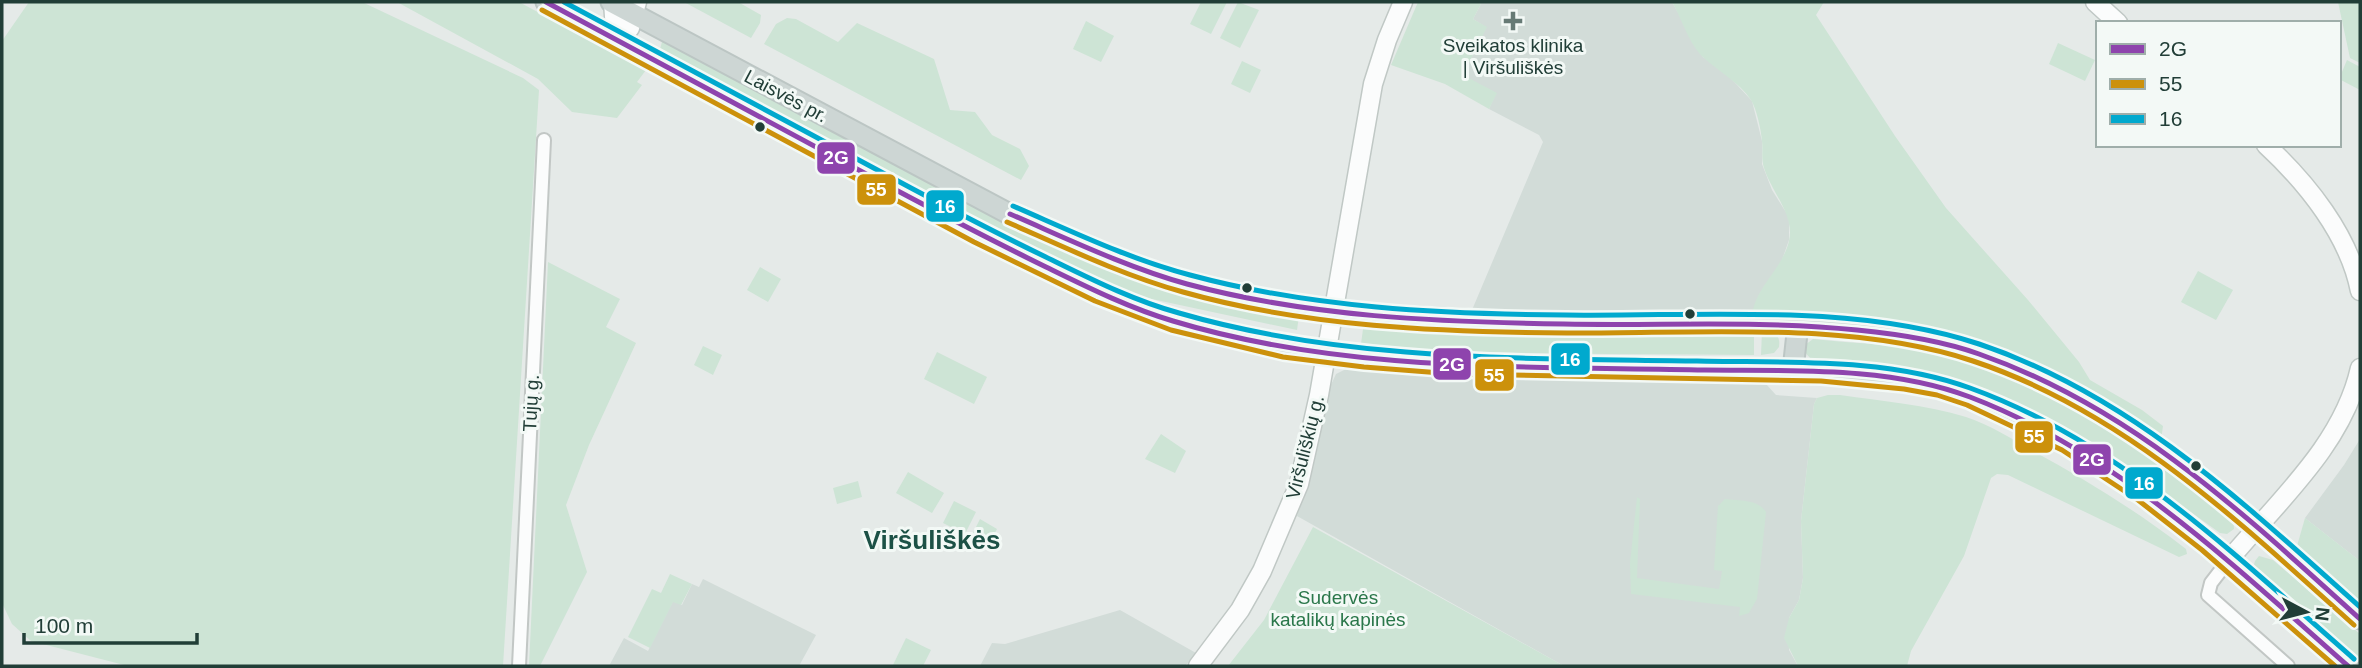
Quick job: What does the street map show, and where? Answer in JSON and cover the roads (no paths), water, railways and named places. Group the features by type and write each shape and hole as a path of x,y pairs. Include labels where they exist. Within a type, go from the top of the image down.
{"main road":[{"name":"Laisvės pr.","path":"545,2 978,234 1099,293 1173,321 1261,343 1326,354 1454,365 1793,370 1885,378 1938,387 1970,397 2027,422 2102,464 2143,493 2228,561 2348,666"},
{"name":"Laisvės pr.","path":"612,2 635,8 1015,217 1110,257 1184,283 1270,303 1333,313 1563,324 1798,324 1934,341 1977,353 2017,368 2124,424 2189,470 2360,618"},
{"path":"612,2 618,41 630,29 635,8"},
{"name":"Viršuliškių g.","path":"1198,666 1208,655 1262,571 1292,505 1307,452 1326,354 1373,84 1403,2"},
{"path":"2095,2 2116,21"},
{"path":"2268,147 2303,184 2335,230 2350,258 2360,291"},
{"path":"1793,370 1798,324"},
{"path":"2228,561 2301,477 2333,433 2351,398 2360,368"}],"street":[{"name":"Tujų g.","path":"519,666 544,140"},
{"path":"2228,561 2211,583 2208,595 2288,666"}],"place":[{"name":"Sveikatos klinika | Viršuliškės","path":"1513,21"}],"district":[{"name":"Viršuliškės","path":"932,540"}],"park label":[{"name":"Sudervės katalikų kapinės","path":"1338,608"}]}
